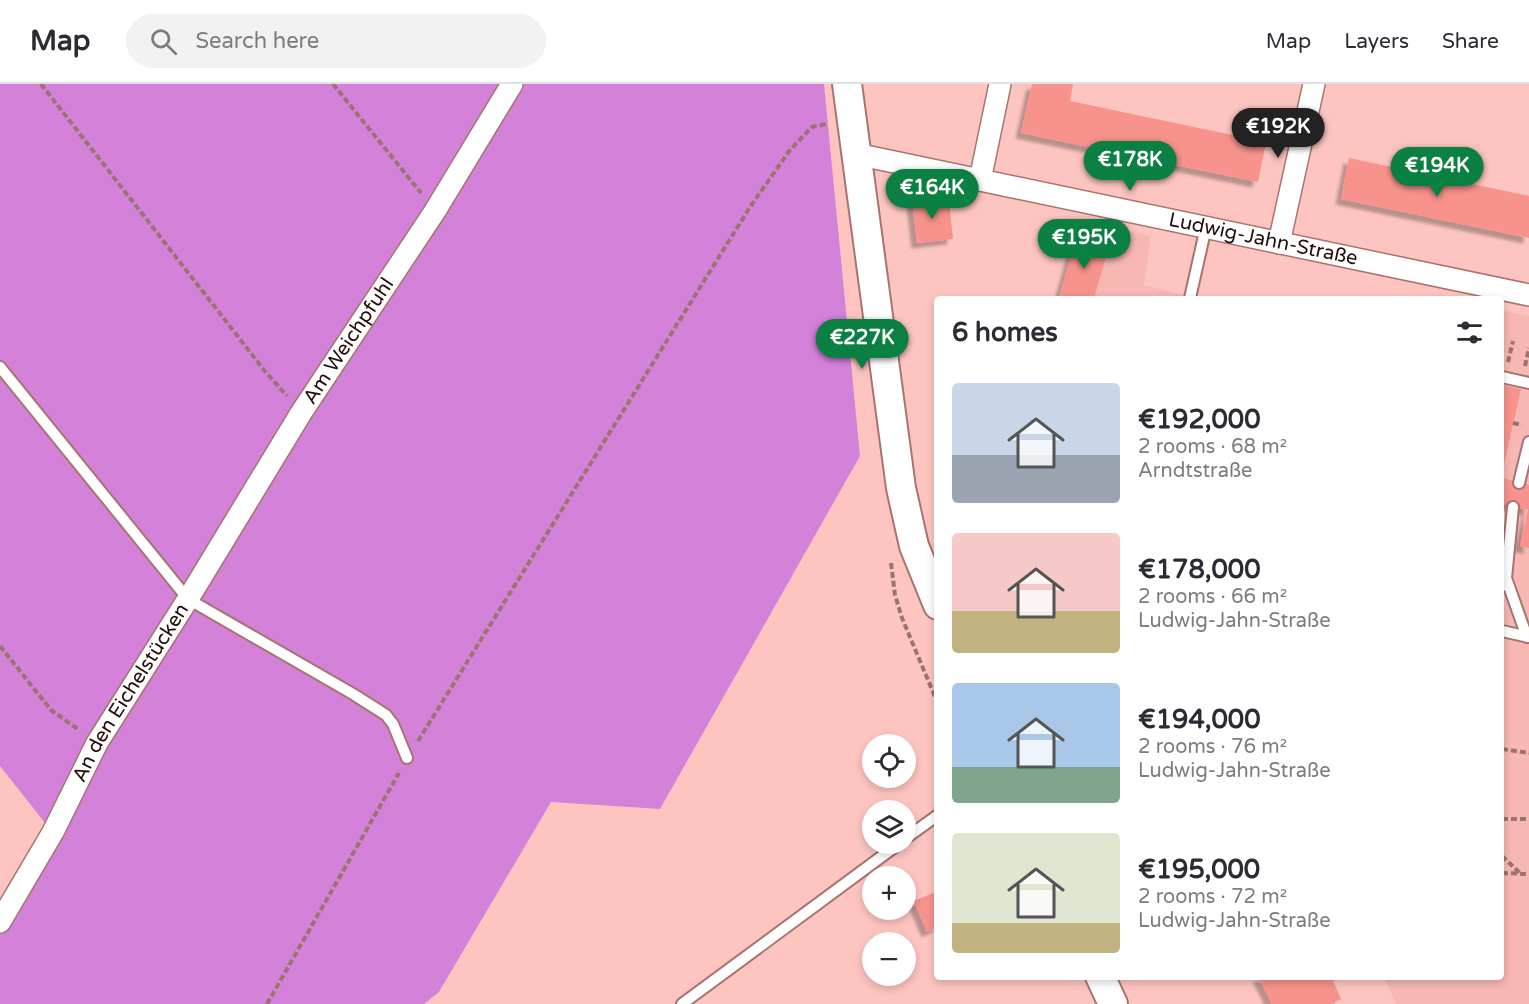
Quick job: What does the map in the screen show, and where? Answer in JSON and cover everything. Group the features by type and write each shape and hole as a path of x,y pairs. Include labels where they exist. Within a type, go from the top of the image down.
{"main road":[{"path":"847,84 901,488 914,546 934,595"},
{"path":"1102,980 1113,1004"}],"street":[{"name":"Am Weichpfuhl","path":"188,599 301,413 435,210 512,84"},
{"path":"980,180 1000,84"},
{"path":"1280,243 1314,84"},
{"name":"Ludwig-Jahn-Straße","path":"856,154 1529,295"},
{"name":"An den Eichelstücken","path":"0,922 53,832 97,743 188,599"}],"lane":[{"path":"1190,296 1206,227"},
{"name":"An den Eichelstücken","path":"0,367 188,599"},
{"path":"1504,377 1529,383"},
{"path":"1519,483 1529,442"},
{"path":"1514,507 1504,582 1528,637"},
{"path":"188,599 386,715 393,724 407,758"},
{"path":"1504,631 1528,637"},
{"path":"916,831 934,818"},
{"path":"682,1004 885,854"}],"path":[{"path":"41,84 264,370 301,413"},
{"path":"333,84 435,210"},
{"path":"267,1004 407,758 750,207 783,159 812,127 851,118"},
{"path":"0,646 51,710 97,743"},
{"path":"1504,750 1529,753"},
{"path":"1504,819 1529,819"},
{"path":"1504,858 1521,875"},
{"path":"1504,873 1529,874"}],"shaded area":[{"path":"0,84 824,84 860,456 660,809 551,802 439,992 424,1004 0,1004 0,922 53,833 0,766"},
{"path":"1084,222 1151,236 1144,285 1186,296 1064,296"},
{"path":"1504,310 1529,316 1529,1004 1396,1004 1385,980 1504,980"}],"building":[{"path":"1032,84 1073,84 1070,101 1266,142 1258,182 1021,133"},
{"path":"1349,158 1529,196 1529,238 1341,199"},
{"path":"918,195 949,202 953,239 917,243 912,200"},
{"path":"1076,237 1109,247 1095,296 1060,296"},
{"path":"1504,385 1521,389 1504,464"},
{"path":"1504,479 1529,485 1529,548 1520,546 1528,510 1504,504"},
{"path":"934,893 934,929 927,932 916,906 916,900"},
{"path":"1260,980 1333,980 1341,999 1330,1004 1272,1004"}]}
